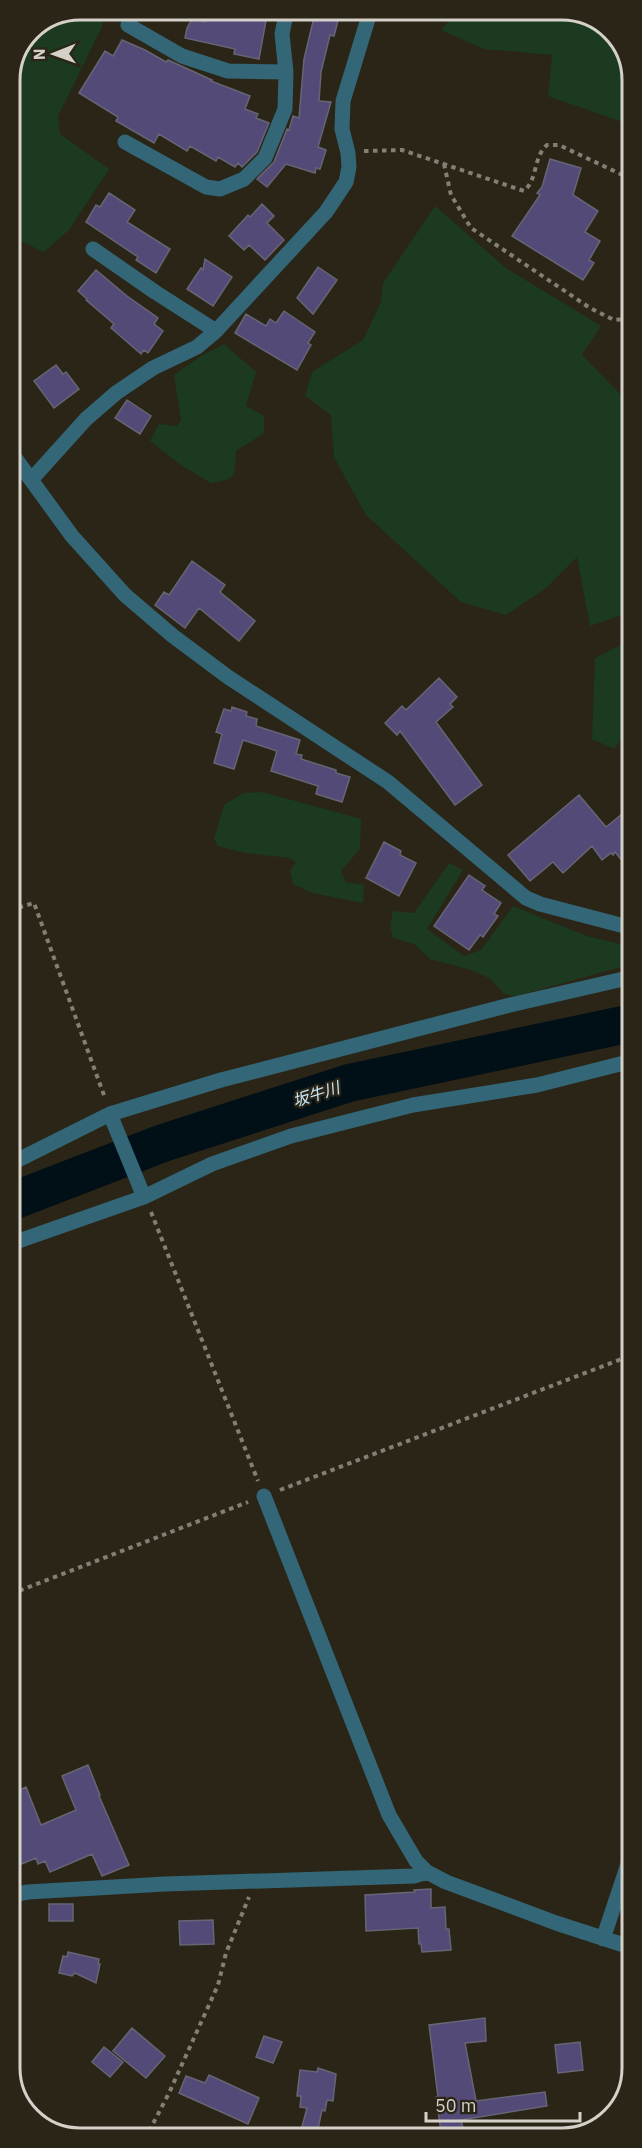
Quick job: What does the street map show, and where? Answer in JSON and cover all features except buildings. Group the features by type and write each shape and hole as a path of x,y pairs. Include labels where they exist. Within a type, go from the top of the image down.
{"street":[{"path":"125,142 206,187 220,189 244,178 265,158 285,109 286,72 282,34 285,20"},
{"path":"31,480 86,419 116,393 153,368 197,347 216,331 326,212 346,182 349,167 342,129 343,101 368,20"},
{"path":"128,25 182,56 228,71 286,72"},
{"path":"93,249 216,331"},
{"path":"20,465 72,536 125,596 200,656 228,677 388,782 526,897 540,904 622,925"},
{"path":"20,1159 110,1114 221,1080 510,1005 622,979"},
{"path":"20,1240 144,1197 212,1164 291,1136 413,1105 537,1085 622,1064"},
{"path":"110,1114 144,1197"},
{"path":"264,1496 389,1815 416,1861 427,1872 457,1886 622,1944"},
{"path":"20,1893 165,1884 414,1876 427,1872"},
{"path":"603,1939 622,1882"}],"path":[{"path":"348,153 402,150 524,192 530,186 540,151 547,145 559,145 622,175"},
{"path":"443,163 451,195 471,228 590,308 614,320 622,319"},
{"path":"20,907 34,903 110,1114"},
{"path":"144,1197 157,1223 264,1496"},
{"path":"20,1591 622,1359"},
{"path":"152,2128 218,1985 226,1953 257,1881"}],"green space":[{"path":"101,20 103,25 58,116 60,134 109,169 69,230 44,252 20,241 21,68 30,46 46,30 68,21"},
{"path":"450,20 566,20 585,24 608,40 618,57 622,72 622,122 548,96 552,55 484,49 441,30"},
{"path":"435,206 506,268 601,326 582,355 622,396 622,615 590,626 577,557 546,588 506,615 461,602 366,515 334,457 331,415 305,396 312,372 363,340 381,302 383,283"},
{"path":"224,344 256,372 246,406 264,416 264,433 236,451 234,471 230,478 211,483 181,465 150,441 159,424 177,426 181,420 174,375 201,356"},
{"path":"622,644 622,739 614,749 592,739 595,658"},
{"path":"263,792 361,819 360,849 341,871 346,882 364,885 363,903 312,893 293,884 290,870 296,863 290,858 245,853 218,846 214,839 224,805 243,793"},
{"path":"449,863 463,870 427,929 464,956 481,950 513,906 587,936 622,945 622,967 516,996 504,994 491,979 471,970 430,959 414,944 393,938 390,926 393,911 414,913"}],"waterway":[{"name":"坂牛川","path":"20,1198 163,1143 349,1083 622,1025"}]}
